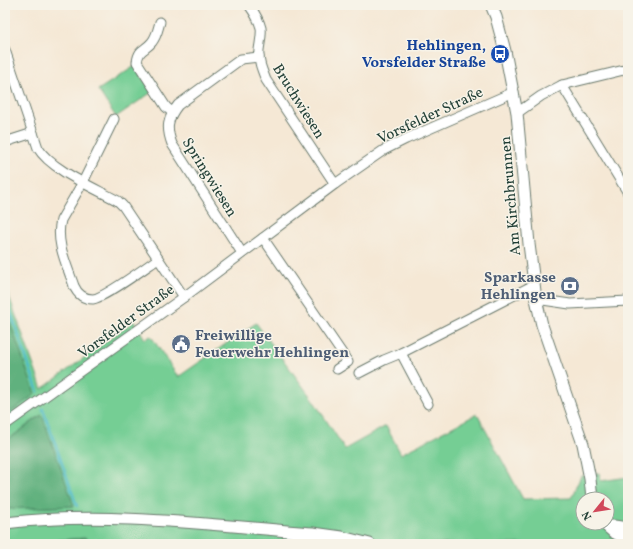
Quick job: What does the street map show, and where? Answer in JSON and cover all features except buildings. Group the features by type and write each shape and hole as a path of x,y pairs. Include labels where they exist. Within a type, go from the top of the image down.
{"main road":[{"name":"Am Kirchbrunnen","path":"491,5 500,31 514,92 536,299 542,325 583,444 591,491"},
{"path":"5,523 76,518 118,518 313,533 342,537 370,544"},
{"path":"615,526 628,528"},
{"path":"612,531 628,540"}],"street":[{"name":"Bruchwiesen","path":"250,5 256,14 260,27 261,38 259,57 261,68 266,80 335,184"},
{"path":"160,22 156,36 151,44 142,50 138,55 137,62 166,107 172,112 178,105 241,59 259,57"},
{"path":"5,50 8,66 38,148 54,166 118,201 123,206 184,297"},
{"path":"517,113 542,96 562,85 628,69"},
{"path":"562,85 628,193"},
{"name":"Vorsfelder Straße","path":"5,425 184,297 335,184 384,150 514,92"},
{"name":"Springwiesen","path":"172,112 168,133 172,144 242,253"},
{"path":"114,119 83,182 61,220 59,240 76,292 81,296 88,298 94,299 101,296 158,258"},
{"path":"5,142 33,133"},
{"path":"263,238 348,362 337,369"},
{"path":"359,373 401,353 534,284"},
{"path":"536,299 570,304 628,301"},
{"path":"401,353 428,404"}],"green space":[{"path":"135,66 152,92 116,117 98,90"},
{"path":"5,285 42,389 134,321 145,339 151,336 178,377 256,323 313,400 345,449 386,426 401,454 477,414 523,499 571,498 581,476 599,473 601,481 628,477 628,544 88,544 86,538 35,543 5,544 5,509 74,506 41,415 5,442 5,416 35,394 5,308"},
{"path":"5,308 35,394 5,416"},
{"path":"42,415 74,506 5,509 5,442"},
{"path":"86,538 88,544 27,544 59,540"}],"waterway":[{"path":"5,296 38,392"},
{"path":"43,409 77,506"},
{"path":"90,540 91,544"}],"place":[{"name":"Hehlingen, Vorsfelder Straße","path":"500,54"},
{"name":"Sparkasse Hehlingen","path":"570,286"},
{"name":"Freiwillige Feuerwehr Hehlingen","path":"181,344"}]}
